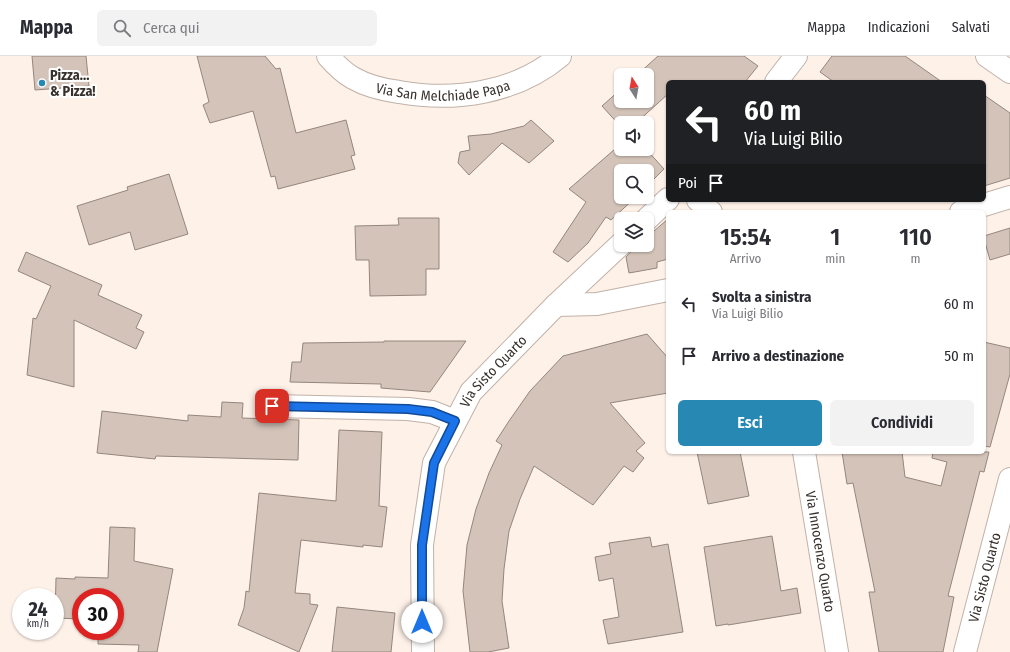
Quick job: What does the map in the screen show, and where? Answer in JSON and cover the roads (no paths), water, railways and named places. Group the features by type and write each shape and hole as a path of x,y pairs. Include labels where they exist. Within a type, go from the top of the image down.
{"street":[{"name":"Via San Melchiade Papa","path":"328,56 352,78 366,84 406,94 419,96 442,96 494,90 527,78 560,56"},
{"path":"778,80 796,56"},
{"path":"987,56 1010,72"},
{"path":"968,210 1010,197"},
{"path":"654,212 666,201"},
{"path":"700,202 709,210"},
{"name":"Via Sisto Quarto","path":"423,652 422,545 434,463 471,392 556,305 614,251"},
{"path":"556,305 597,304 666,290"},
{"path":"272,406 408,409 432,412 455,421"},
{"name":"Via Innocenzo Quarto","path":"804,454 837,652"},
{"name":"Via Sisto Quarto","path":"965,652 1010,479"}],"place":[{"name":"Pizza... & Pizza!","path":"42,83"}]}
